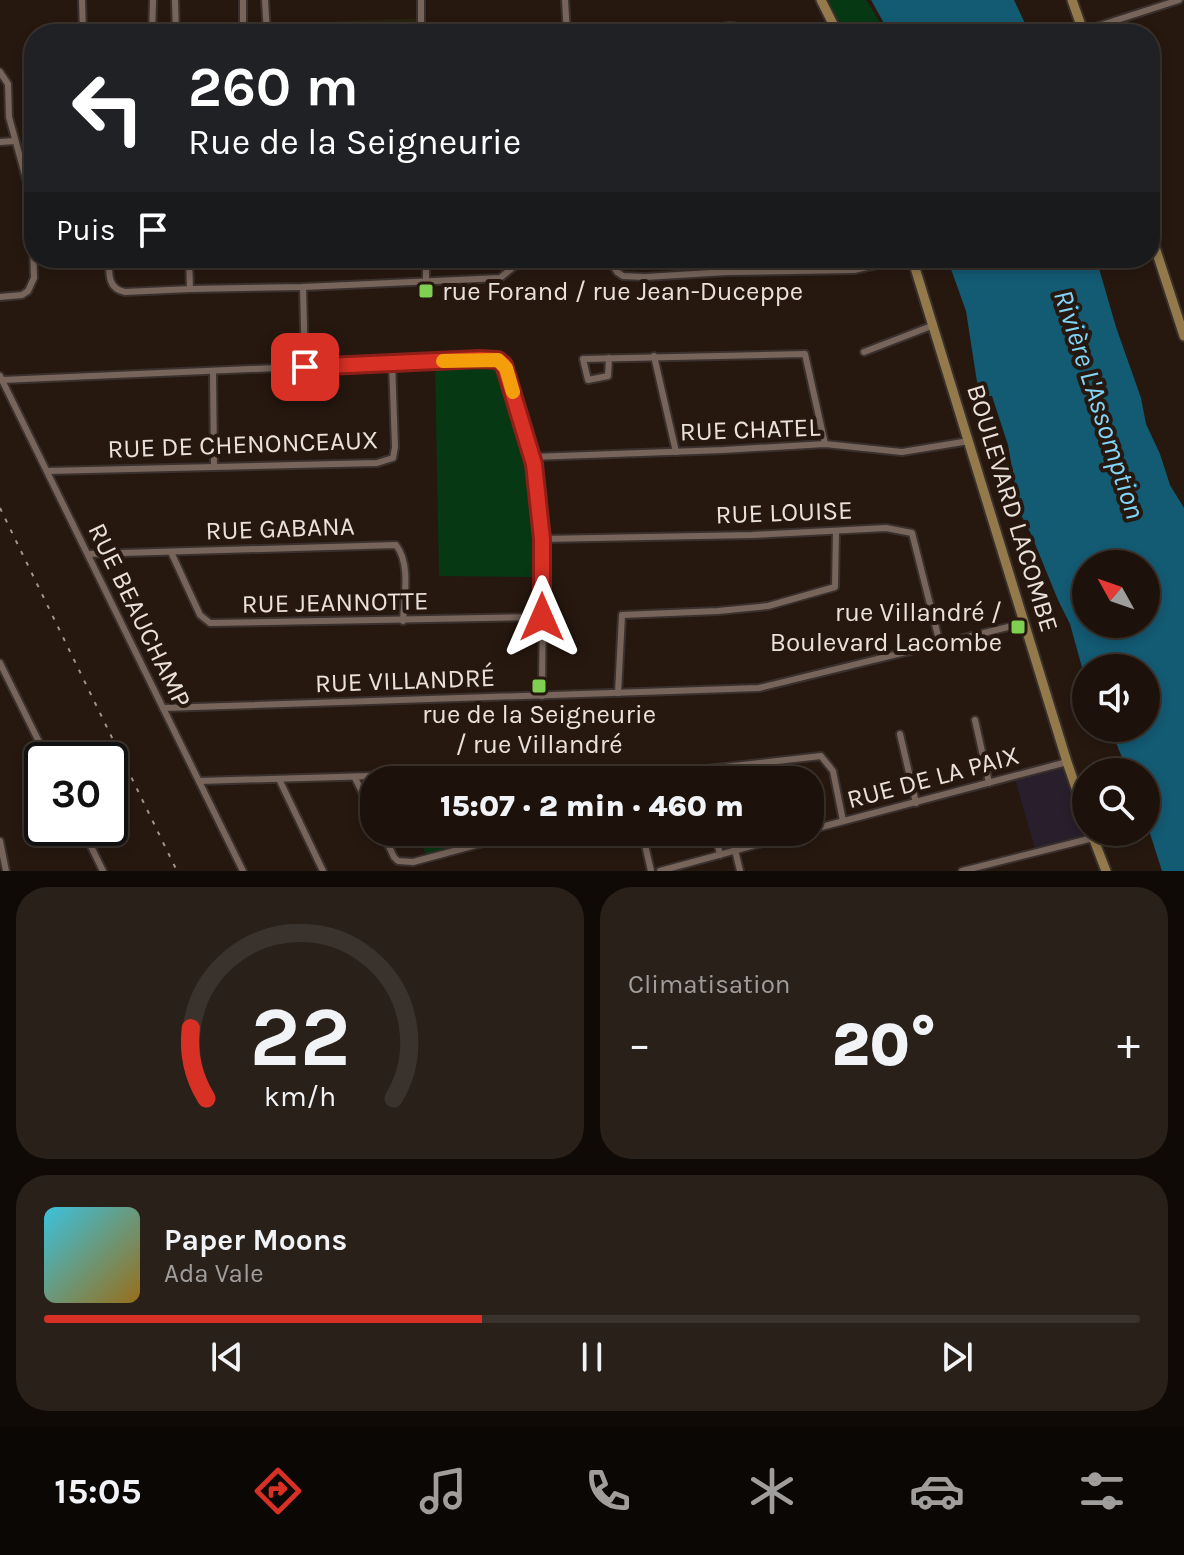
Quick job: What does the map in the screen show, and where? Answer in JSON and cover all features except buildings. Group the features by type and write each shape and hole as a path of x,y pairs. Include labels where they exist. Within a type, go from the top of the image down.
{"main road":[{"path":"821,0 833,24"},
{"path":"1072,0 1081,24"},
{"path":"1160,260 1184,336"},
{"name":"BOULEVARD LACOMBE","path":"914,268 934,325 1072,776"},
{"path":"1096,846 1106,871"}],"street":[{"path":"82,0 83,24"},
{"path":"152,24 153,0"},
{"path":"175,0 176,24"},
{"path":"243,0 243,24"},
{"path":"265,0 266,24"},
{"path":"421,0 421,24"},
{"path":"565,0 566,24"},
{"path":"1151,0 1153,8"},
{"path":"1107,24 1179,0"},
{"path":"0,72 8,84 9,117 24,172"},
{"path":"0,142 15,141"},
{"path":"0,297 22,295 32,285 34,268"},
{"path":"109,268 112,285 118,291 153,292 500,278 512,268"},
{"path":"189,268 190,289"},
{"path":"426,268 426,280"},
{"path":"614,268 623,276 645,277 863,268"},
{"path":"727,268 727,272"},
{"path":"303,287 305,367"},
{"path":"864,352 934,325"},
{"path":"609,358 608,376 588,380 583,359 654,356 805,354 825,444"},
{"path":"654,356 676,452"},
{"path":"1,378 498,360 506,368 532,457 539,496 542,696"},
{"name":"RUE DE CHENONCEAUX","path":"47,471 377,463 393,458 392,363"},
{"path":"213,371 214,467"},
{"name":"RUE BEAUCHAMP","path":"1,378 243,871"},
{"name":"RUE CHATEL","path":"532,457 825,444 902,452 969,441"},
{"name":"RUE LOUISE","path":"542,539 752,535 886,528 912,533 940,644"},
{"path":"618,693 622,615 768,606 835,587 836,531"},
{"name":"RUE GABANA","path":"88,554 396,545 405,566 403,621"},
{"name":"RUE JEANNOTTE","path":"171,552 200,615 210,623 542,617"},
{"name":"RUE VILLANDRÉ","path":"163,708 765,687 1025,623"},
{"path":"0,663 39,742"},
{"path":"975,720 989,783"},
{"path":"900,734 916,803"},
{"path":"733,766 821,756 833,771 843,821"},
{"name":"RUE DE LA PAIX","path":"824,826 1067,762"},
{"path":"355,778 360,788"},
{"path":"199,781 360,778"},
{"path":"279,779 323,871"},
{"path":"0,841 6,871"},
{"path":"962,871 1072,841"},
{"path":"91,846 103,871"},
{"path":"390,846 398,861 413,862 472,846"},
{"path":"645,846 651,871"},
{"path":"718,846 720,855"},
{"path":"660,871 750,846"},
{"path":"735,850 740,871"}],"shaded area":[{"path":"421,18 421,24 299,23"},
{"path":"1067,762 1072,776 1072,843 1036,852 1014,776"}],"green space":[{"path":"821,0 866,0 881,24 833,24"},
{"path":"480,358 503,364 535,466 542,577 439,576 435,362"},
{"path":"422,846 473,846 428,858"}],"water":[{"path":"871,0 1014,0 1025,24 884,24"},
{"name":"Rivière L'Assomption","path":"951,268 1099,268 1141,398 1146,424 1170,485 1184,508 1184,871 1162,871 1154,846 1160,846 1160,758 1122,758 1116,742 1160,742 1160,654 1078,654 1074,638 1160,638 1160,550 1072,550 1072,631 1020,513 1008,445 992,396 988,396 977,382 966,311"}],"railway":[{"path":"0,508 177,871"}],"slow traffic":[{"path":"443,361 498,360 506,368 513,392"}],"place":[{"name":"rue Forand / rue Jean-Duceppe","path":"426,291"},
{"name":"rue Villandré / Boulevard Lacombe","path":"1018,627"},
{"name":"rue de la Seigneurie / rue Villandré","path":"539,686"}],"route":[{"path":"305,367 480,359 498,360 504,365 534,464 539,496 542,617"}]}
